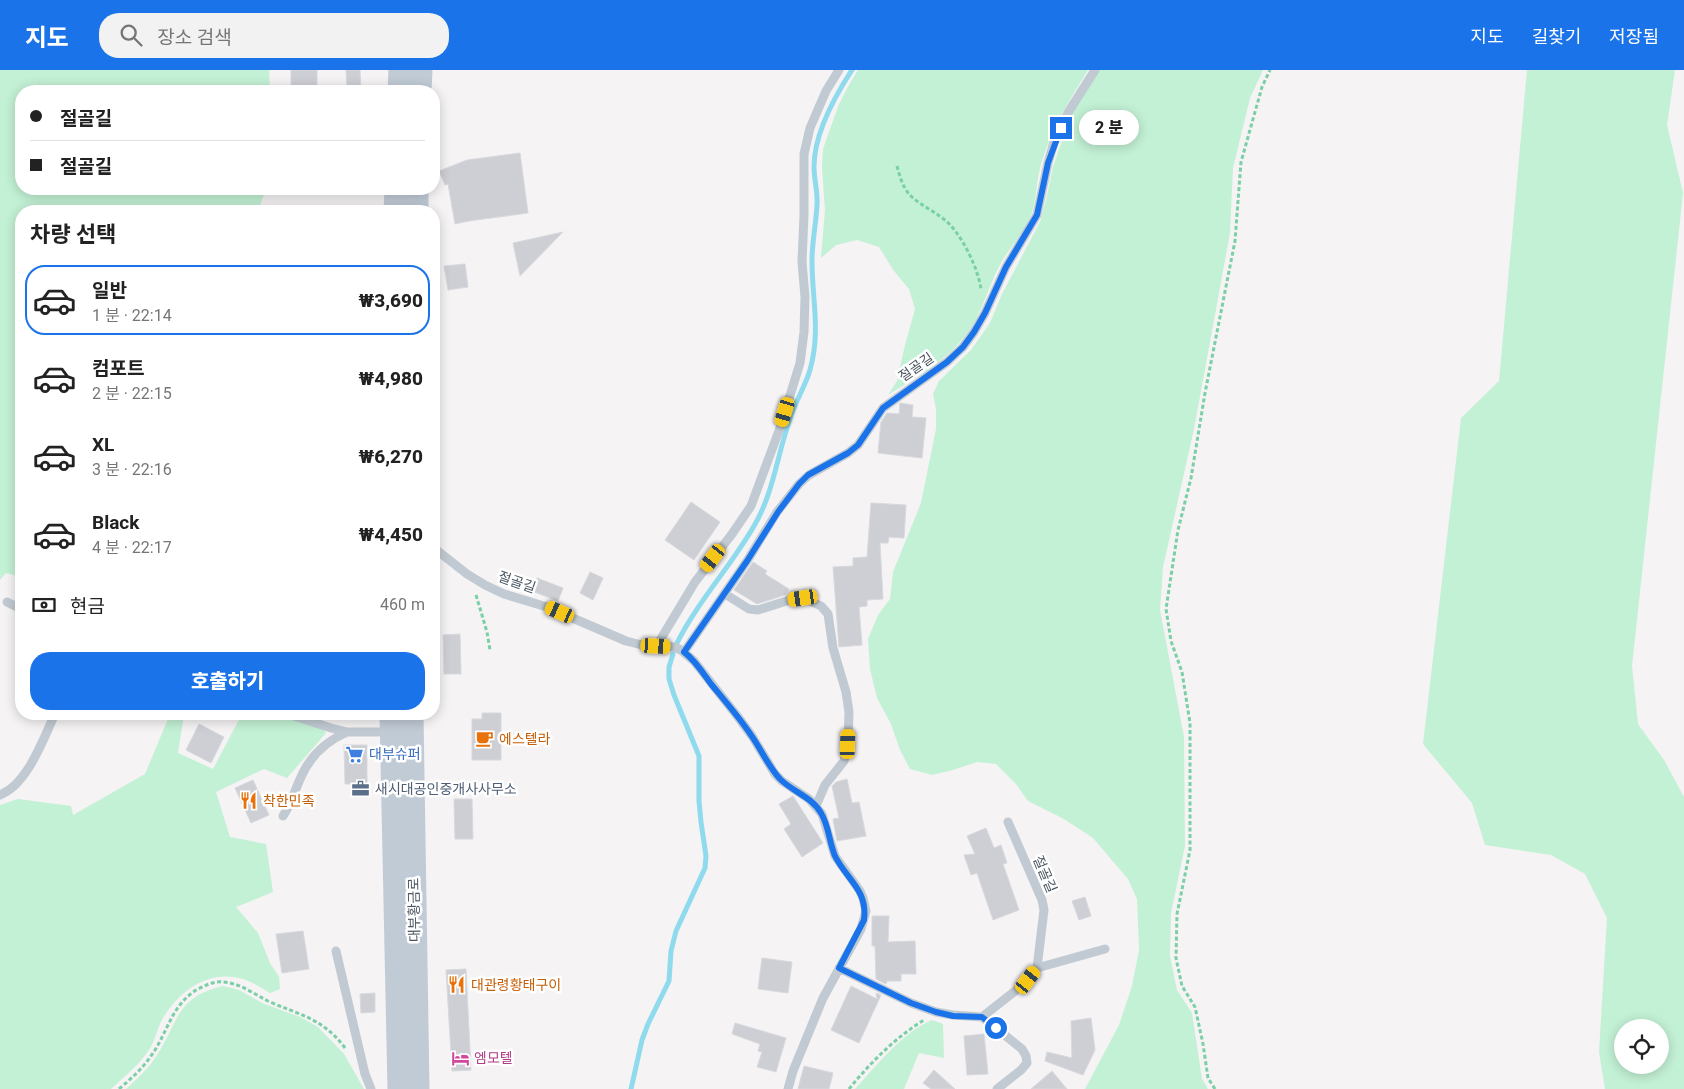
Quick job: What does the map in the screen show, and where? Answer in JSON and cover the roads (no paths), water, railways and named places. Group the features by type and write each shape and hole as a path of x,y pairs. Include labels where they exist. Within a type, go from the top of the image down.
{"main road":[{"path":"400,85 401,70"},
{"path":"419,85 420,70"},
{"name":"대부황금로","path":"400,1089 402,723"},
{"name":"대부황금로","path":"402,723 413,910 417,1089"}],"lane":[{"path":"656,646 695,582 751,506 780,428 800,363 804,332 805,297 802,262 804,154 810,128 826,91 839,70"},
{"name":"절골길","path":"440,553 467,574 504,594 547,606 612,635 642,645 674,648 684,652 725,594 778,512 799,484 808,475 848,453 858,445 883,408 931,375 963,347 974,332 1006,267 1037,215 1054,142 1069,111 1094,70"},
{"path":"725,594 749,609 758,610 793,599 803,598 821,606 828,614 833,648 846,692 849,712 848,744 844,762 826,785 816,806"},
{"path":"7,602 15,606"},
{"path":"684,652 694,661 738,717 775,774 809,799 822,814 835,856 860,891 865,904 864,920 820,1007 793,1071 788,1089"},
{"path":"0,795 12,789 25,773 38,752 52,720"},
{"path":"306,720 347,732"},
{"path":"283,816 289,808 301,775 313,757 324,746 347,732 402,723"},
{"name":"절골길","path":"1008,822 1042,900 1044,910 1037,968"},
{"path":"982,1017 1028,980 1037,968 1105,948"},
{"path":"336,951 364,1074 371,1089"},
{"path":"839,968 911,1003 936,1012 953,1016 982,1017 1022,1049 1026,1056 1027,1063 1021,1070 997,1089"}],"waterway":[{"path":"677,643 685,628 745,541 761,513 771,487 792,413 810,370 815,342 812,261 817,200 814,172 815,155 827,116 852,70"},
{"path":"631,1089 642,1040 669,981 671,951 676,931 705,868 706,856 699,801 699,756 669,679 669,667 673,654"}],"place":[{"name":"에스텔라","path":"485,739"},
{"name":"대부슈퍼","path":"355,754"},
{"name":"새시대공인중개사사무소","path":"361,789"},
{"name":"착한민족","path":"249,801"},
{"name":"대관령황태구이","path":"457,985"},
{"name":"엠모텔","path":"460,1058"}]}
